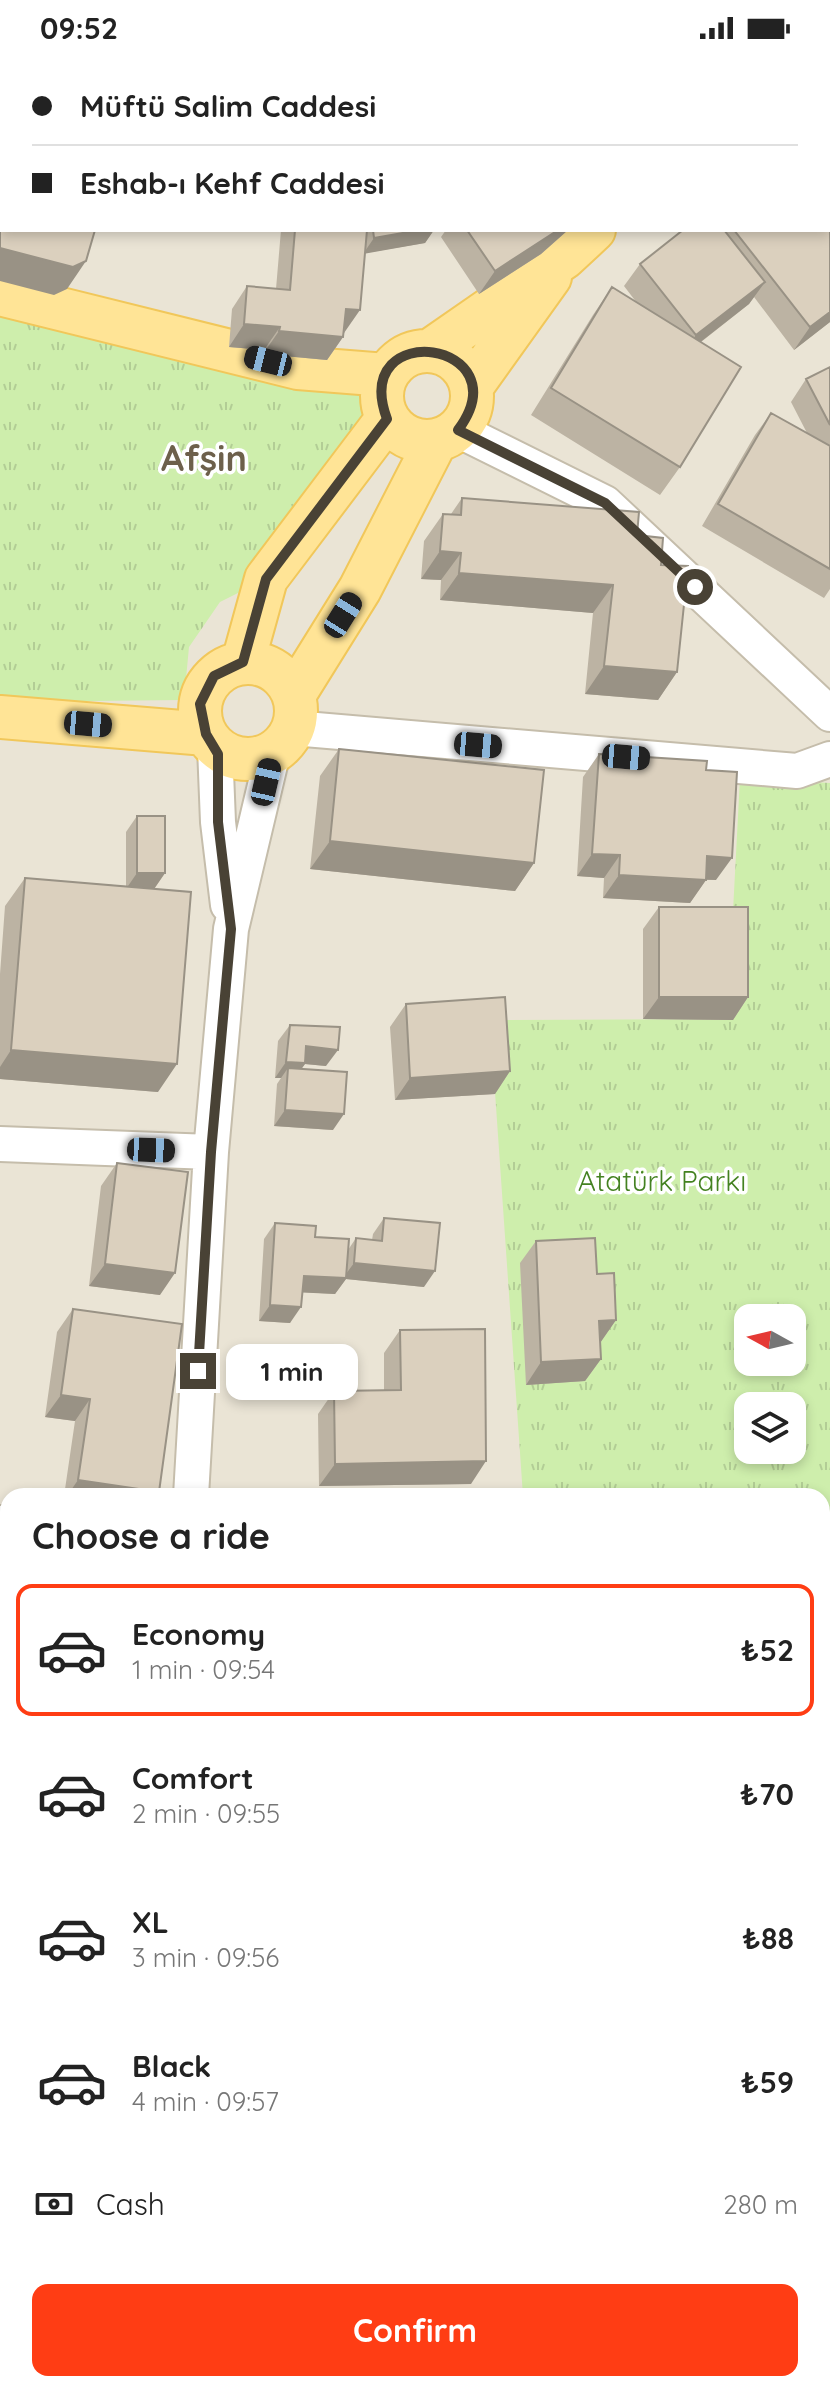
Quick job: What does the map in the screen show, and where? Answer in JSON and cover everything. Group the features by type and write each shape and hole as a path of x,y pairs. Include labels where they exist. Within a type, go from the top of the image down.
{"main road":[{"path":"447,435 408,438 387,419 382,405 386,375 405,356 431,350 580,243"},
{"path":"0,717 210,740 243,759 287,725 447,435 470,413 472,386 580,243"},
{"path":"0,294 298,368 386,375"},
{"path":"431,350 457,362 472,386"},
{"path":"243,662 266,579 387,419"},
{"path":"210,740 200,704 205,689 227,667 243,662 259,663 286,680 287,725"}],"street":[{"path":"447,435 605,503 830,714"},
{"path":"191,1488 211,1152 231,929 287,725 797,771 830,759"},
{"path":"210,740 231,929"},
{"path":"0,1144 211,1152"}],"shaded area":[{"path":"0,232 830,232 830,1488 0,1488"}],"green space":[{"path":"0,294 382,390 382,404 266,579 220,602 189,647 184,700 0,702"},
{"name":"Atatürk Parkı","path":"740,778 830,783 830,1488 522,1488 490,1020 732,1019 732,930"}],"building":[{"path":"0,232 94,232 86,261 73,267 0,248"},
{"path":"295,232 367,232 360,310 346,309 343,337 244,324 247,286 290,290"},
{"path":"373,232 408,232 374,238"},
{"path":"468,232 555,232 495,271"},
{"path":"680,232 726,232 765,282 696,335 640,264"},
{"path":"736,232 830,232 830,312 810,327"},
{"path":"612,287 741,367 680,467 551,388"},
{"path":"830,367 830,425 806,379"},
{"path":"771,413 830,446 830,569 718,504"},
{"path":"462,498 639,512 637,535 663,538 661,565 688,566 677,672 604,666 613,585 459,573 461,553 440,551 443,514 461,515"},
{"path":"339,749 544,770 534,863 330,841"},
{"path":"599,754 707,761 706,770 737,772 732,858 707,856 706,880 619,875 620,855 592,854"},
{"path":"137,816 165,816 165,873 137,873"},
{"path":"25,878 191,892 177,1064 11,1050"},
{"path":"659,907 748,907 748,997 659,997"},
{"path":"505,997 510,1071 410,1078 406,1004"},
{"path":"290,1025 340,1027 338,1050 306,1046 305,1063 286,1062"},
{"path":"288,1068 347,1072 344,1114 285,1110"},
{"path":"117,1163 188,1172 175,1273 105,1264"},
{"path":"384,1218 440,1223 435,1271 354,1263 356,1238 382,1241"},
{"path":"275,1223 316,1226 315,1237 349,1239 346,1278 304,1276 301,1307 270,1305"},
{"path":"595,1238 597,1274 614,1273 616,1320 599,1321 601,1359 541,1362 536,1241"},
{"path":"73,1309 182,1324 160,1488 132,1488 78,1480 90,1399 61,1395"},
{"path":"485,1329 486,1461 335,1464 334,1391 401,1390 400,1330"}],"district":[{"name":"Afşin","path":"204,458"}],"route":[{"path":"198,1371 211,1152 231,929 218,822 218,754 206,734 200,704 214,676 227,667 243,662 266,579 303,536 387,419 382,405 386,375 394,364 418,351 431,350 457,362 472,386 470,413 458,430 605,503 695,587"}]}
